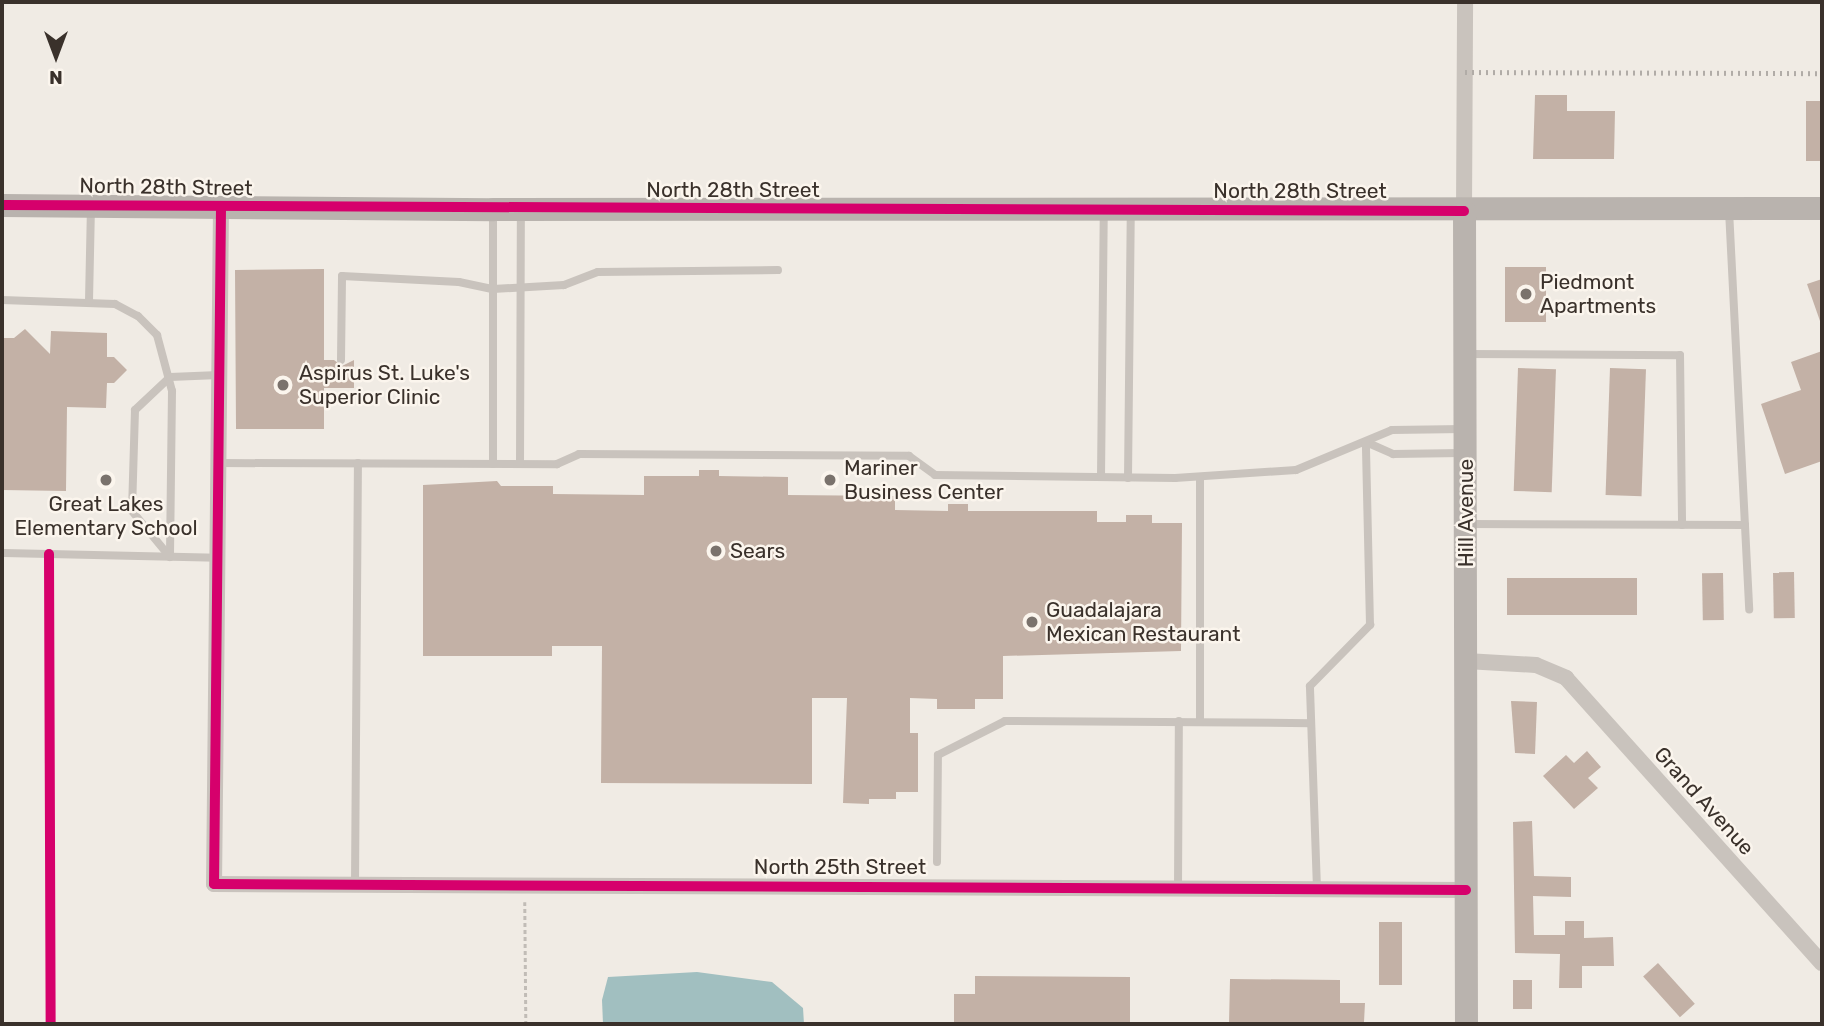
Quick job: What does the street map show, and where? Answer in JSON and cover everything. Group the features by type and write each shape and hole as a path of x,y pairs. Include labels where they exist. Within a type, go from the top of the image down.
{"main road":[{"name":"North 28th Street","path":"2,205 221,208 1464,211 1822,208"},
{"name":"Hill Avenue","path":"1464,211 1466,1024"}],"street":[{"name":"Hill Avenue","path":"1464,211 1465,2"},
{"path":"217,558 221,208"},
{"name":"North 25th Street","path":"217,558 214,884 1466,890"},
{"name":"Grand Avenue","path":"1466,661 1553,669 1566,678 1822,963"}],"lane":[{"path":"89,301 91,205"},
{"path":"1729,208 1749,609"},
{"path":"493,464 494,209"},
{"path":"520,464 521,209"},
{"path":"1101,477 1104,210"},
{"path":"1128,478 1131,210"},
{"path":"341,360 342,276 459,282 493,289 564,285 598,271 778,270"},
{"path":"2,300 89,301 122,306 146,322 161,342 170,377 170,557"},
{"path":"1465,354 1680,355 1682,525"},
{"path":"170,557 132,511 135,410 170,377 219,375"},
{"path":"218,463 557,464 579,454 909,456 935,475 1200,477 1296,470 1397,430 1466,429"},
{"path":"1366,442 1393,454 1466,453"},
{"path":"1317,889 1310,686 1370,625 1366,442"},
{"path":"355,884 358,463"},
{"path":"1200,477 1200,720"},
{"path":"1466,524 1745,525"},
{"path":"4,553 217,558"},
{"path":"937,862 938,755 1005,721 1200,720 1311,723"},
{"path":"1178,888 1179,721"}],"path":[{"path":"525,884 526,1024"}],"water":[{"path":"697,972 772,982 803,1008 804,1024 603,1024 602,1000 608,977"}],"building":[{"path":"1535,95 1567,95 1567,111 1615,111 1614,159 1533,159"},
{"path":"1806,101 1822,101 1822,161 1806,161"},
{"name":"Piedmont Apartments","path":"1505,267 1546,267 1546,322 1505,322"},
{"path":"324,269 324,360 334,360 342,366 354,360 354,388 324,388 324,429 236,429 235,270"},
{"path":"1822,279 1822,321 1820,321 1807,284"},
{"path":"25,329 50,354 51,331 107,333 107,357 114,357 127,370 114,383 107,383 106,408 67,407 66,491 2,490 2,338 14,338"},
{"path":"1822,351 1822,461 1785,474 1761,404 1801,390 1791,362"},
{"path":"1518,368 1556,369 1552,492 1514,491"},
{"path":"1610,368 1646,369 1642,496 1606,495"},
{"path":"699,470 719,470 719,476 788,477 788,495 895,496 895,510 948,511 948,504 968,504 968,511 1097,511 1097,522 1126,522 1126,515 1152,515 1152,523 1182,523 1181,651 1003,656 1003,699 975,699 975,709 937,709 937,699 910,698 910,733 918,733 918,792 896,792 896,799 869,799 869,804 843,803 847,698 812,698 812,784 601,783 602,646 552,646 552,656 423,656 423,485 497,481 501,486 553,486 553,494 644,495 644,476 699,476"},
{"path":"1773,572 1794,572 1795,618 1774,618"},
{"path":"1702,573 1723,573 1724,620 1703,620"},
{"path":"1507,578 1637,578 1637,615 1507,615"},
{"path":"1511,701 1537,702 1535,754 1515,753"},
{"path":"1587,751 1601,767 1588,778 1598,788 1574,809 1543,776 1566,755 1574,763"},
{"path":"1532,821 1534,876 1571,877 1571,897 1533,896 1534,935 1565,935 1565,921 1584,921 1584,938 1613,937 1614,966 1582,966 1582,988 1559,988 1560,954 1515,953 1513,822"},
{"path":"1379,922 1402,922 1402,985 1379,985"},
{"path":"1658,963 1695,1004 1680,1017 1643,976"},
{"path":"975,976 1130,977 1130,1024 954,1024 954,994 975,994"},
{"path":"1230,979 1340,980 1340,1003 1365,1003 1364,1022 1229,1024"},
{"path":"1513,980 1532,980 1532,1009 1513,1009"}],"railway":[{"path":"1465,72 1822,73"}],"cycle path":[{"path":"2,205 1464,211"},
{"path":"221,208 214,884 1466,890"},
{"path":"49,554 51,1024"}],"place":[{"name":"Piedmont Apartments","path":"1526,294"},
{"name":"Aspirus St. Luke's Superior Clinic","path":"283,385"},
{"name":"Great Lakes Elementary School","path":"106,480"},
{"name":"Mariner Business Center","path":"830,480"},
{"name":"Sears","path":"716,551"},
{"name":"Guadalajara Mexican Restaurant","path":"1032,622"}]}
